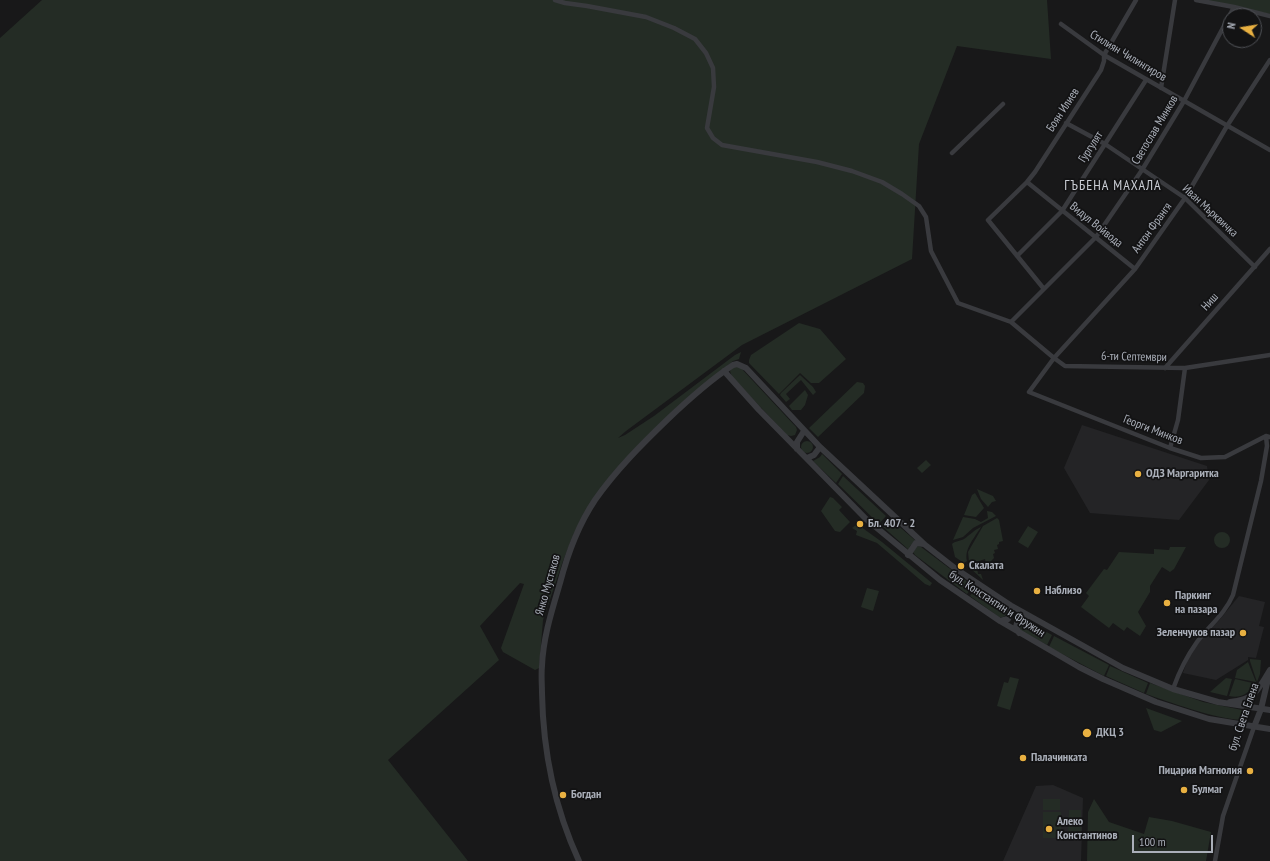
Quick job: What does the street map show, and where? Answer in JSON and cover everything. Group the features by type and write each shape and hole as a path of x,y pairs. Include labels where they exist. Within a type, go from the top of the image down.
{"street":[{"path":"555,0 646,17 674,28 695,39 706,53 713,68 714,87 707,128 713,138 722,145 818,162 852,170 882,182 902,194 919,206 926,217 931,251 958,303 1011,322"},
{"name":"Боян Илиев","path":"1017,256 988,220 1027,182 1101,70 1104,55 1136,0"},
{"path":"1161,88 1175,0"},
{"path":"1196,0 1270,16"},
{"name":"Светослав Минков","path":"1011,322 1096,237 1142,170 1184,101 1234,7"},
{"name":"Стилиян Чилингиров","path":"1061,24 1104,55 1270,150"},
{"name":"Антон Франгя","path":"1029,392 1054,358 1135,269 1185,198 1227,126 1270,60"},
{"name":"Гургулят","path":"1017,256 1062,211 1146,80"},
{"path":"952,153 1003,104"},
{"name":"Иван Мърквичка","path":"1066,123 1105,144 1185,198 1255,267"},
{"name":"Видул Войвода","path":"1027,182 1135,269"},
{"name":"Ниш","path":"1165,368 1270,249"},
{"path":"1017,256 1044,290"},
{"name":"6-ти Септември","path":"1011,322 1064,366 1185,368 1270,355"},
{"path":"724,370 737,364 746,368 820,447 814,455 806,458"},
{"path":"1170,448 1178,420 1185,368"},
{"name":"бул. Константин и Фружин","path":"724,370 759,410 866,519 940,580 1000,621 1079,667 1156,702 1209,719 1270,730"},
{"name":"Янко Мустаков","path":"579,861 563,822 546,747 542,703 542,666 548,624 566,560 577,533 595,501 631,456 695,394 724,370"},
{"name":"Георги Минков","path":"1029,392 1170,448 1201,458 1225,457 1268,436"},
{"path":"797,449 796,444 804,431"},
{"path":"798,439 806,436 810,438"},
{"path":"1173,689 1178,672 1196,643 1228,606 1233,595 1261,481 1268,436"},
{"name":"бул. Константин и Фружин","path":"820,447 924,544 956,569 1028,616 1123,668 1173,689 1225,703 1261,710 1270,710"},
{"path":"908,554 916,543 924,544"},
{"path":"1000,621 1008,619 1010,605"},
{"path":"1020,633 1016,627 1017,623 1022,618 1028,616"},
{"path":"1225,703 1248,698 1256,693 1270,672"},
{"name":"бул. Света Елена","path":"1215,861 1223,816 1261,710 1270,672"}],"shaded area":[{"path":"42,0 1047,0 1051,59 957,46 919,144 912,259 742,345 618,438 654,416 741,352 739,359 733,361 659,425 594,500 574,533 543,620 539,668 535,670 503,652 501,648 524,584 520,583 480,626 499,660 388,760 468,861 0,861 0,38"},
{"path":"1200,0 1270,0 1270,14 1262,12 1262,8 1240,8"},
{"path":"799,323 820,329 846,359 819,383 811,383 800,373 779,394 749,363 749,360 751,355"},
{"path":"734,366 740,367 796,427 797,430 795,435 787,435 732,377 730,371"},
{"path":"800,375 813,387 816,392 813,395 801,380 786,394 790,399 786,402 780,395 781,393"},
{"path":"857,382 863,383 865,386 864,393 818,437 809,428"},
{"path":"805,390 808,395 805,405 801,410 792,410 789,406"},
{"name":"ОДЗ Маргаритка","path":"1082,425 1207,466 1209,480 1179,520 1090,513 1064,468"},
{"path":"807,441 811,443 813,447 811,451 807,453 803,451 801,447 803,443"},
{"path":"822,454 842,474 836,483 813,461"},
{"path":"926,460 931,465 922,473 917,468"},
{"path":"843,476 886,516 879,524 838,484"},
{"path":"977,489 993,496 996,501 992,502 988,507 981,499"},
{"path":"975,493 984,508 976,517 964,515 972,495"},
{"path":"830,497 842,507 839,510 850,522 840,532 835,531 821,511"},
{"path":"987,511 992,512 996,516 973,528 963,537 953,540 963,517 975,519 981,522 988,518"},
{"path":"888,517 916,541 910,546 909,550 881,525"},
{"path":"997,518 999,520 1003,541 999,542 997,545 998,549 994,550 995,553 993,554 994,558 989,563 986,564 985,559 976,562 978,574 981,574 983,580 967,565 969,562 968,552 983,526"},
{"path":"857,524 882,542 932,583 930,586 925,584 877,543 856,535 857,531 852,528"},
{"path":"1028,526 1038,532 1028,548 1018,542"},
{"path":"981,527 973,539 967,552 967,561 964,563 955,557 952,544 964,539"},
{"path":"1219,532 1225,532 1230,537 1228,546 1225,548 1219,548 1214,543 1214,537"},
{"path":"917,546 921,547 973,586 967,594 915,555 913,552"},
{"path":"1170,547 1186,547 1174,569 1170,572 1162,567 1150,586 1150,592 1138,612 1146,626 1140,636 1127,627 1124,631 1113,623 1109,628 1081,607 1089,596 1086,593 1104,569 1107,570 1119,552 1154,554 1154,549 1169,550"},
{"path":"867,588 879,591 873,611 861,607"},
{"path":"976,588 1006,607 1007,613 1004,617 999,617 970,596"},
{"path":"1239,596 1265,602 1259,626 1264,627 1256,658 1248,657 1248,660 1216,680 1183,673 1187,661 1196,645"},
{"path":"1024,621 1027,621 1052,635 1047,645 1021,631 1019,625"},
{"path":"1054,636 1109,665 1104,676 1049,647"},
{"path":"1250,659 1261,660 1260,674 1257,682 1250,661"},
{"path":"1248,662 1256,682 1235,678 1237,670"},
{"path":"1110,666 1148,683 1144,693 1106,676"},
{"path":"1010,677 1019,679 1010,710 997,706 1004,682 1008,683"},
{"path":"1226,678 1232,679 1227,696 1210,692"},
{"path":"1235,679 1257,684 1241,696 1229,696"},
{"path":"1150,683 1203,702 1247,711 1249,713 1247,719 1238,720 1212,715 1146,694"},
{"path":"1146,708 1182,721 1161,732 1154,730"},
{"name":"Алеко Константинов","path":"1053,785 1083,798 1081,861 1003,861 1036,786"},
{"path":"1043,799 1060,799 1060,810 1043,810"},
{"path":"1094,799 1109,822 1144,834 1149,817 1172,821 1211,832 1206,861 1087,861 1088,812"},
{"path":"1069,810 1081,810 1081,834 1068,834"},
{"path":"1043,812 1061,812 1061,838 1043,838"}],"place":[{"name":"ОДЗ Маргаритка","path":"1138,474"},
{"name":"Бл. 407 - 2","path":"860,524"},
{"name":"Скалата","path":"961,566"},
{"name":"Наблизо","path":"1037,591"},
{"name":"Паркинг на пазара","path":"1167,603"},
{"name":"Зеленчуков пазар","path":"1243,633"},
{"name":"ДКЦ 3","path":"1087,733"},
{"name":"Палачинката","path":"1023,758"},
{"name":"Пицария Магнолия","path":"1250,771"},
{"name":"Булмаг","path":"1184,790"},
{"name":"Богдан","path":"563,795"},
{"name":"Алеко Константинов","path":"1049,829"}],"district":[{"name":"ГЪБЕНА МАХАЛА","path":"1113,186"}]}
